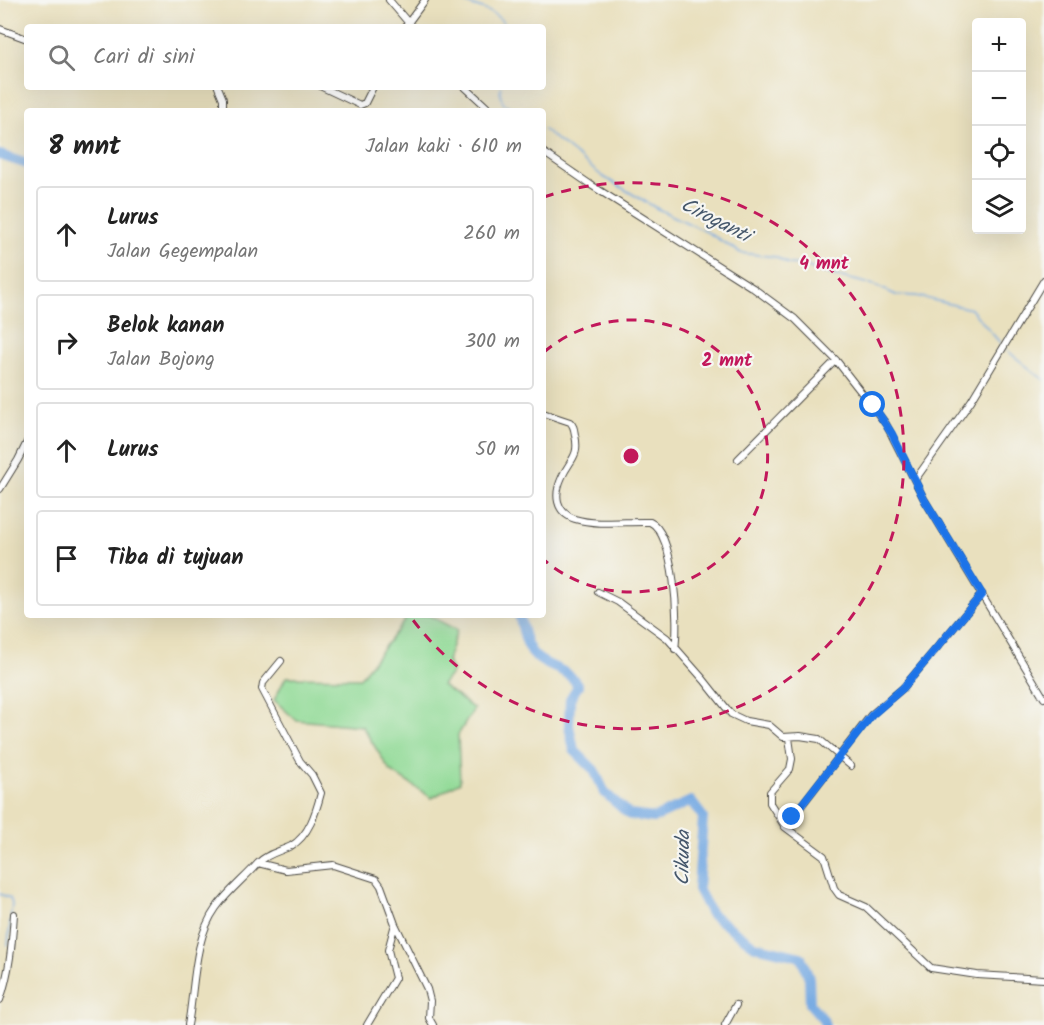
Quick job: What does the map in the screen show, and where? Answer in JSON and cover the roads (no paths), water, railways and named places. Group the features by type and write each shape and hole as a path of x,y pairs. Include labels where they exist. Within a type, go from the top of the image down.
{"street":[{"path":"389,0 407,24"},
{"path":"409,24 425,0"},
{"path":"0,29 24,38"},
{"path":"219,90 223,99 223,108"},
{"path":"328,90 360,105 365,103 372,90"},
{"path":"468,90 488,108"},
{"path":"546,154 753,288 795,319 836,360 886,424 924,499 1044,698"},
{"path":"915,480 953,428 1044,280"},
{"path":"738,459 836,360"},
{"path":"546,414 570,422 573,425 577,444 574,460 563,474 558,489 558,504 565,515 595,521 656,524 668,554 676,597 675,650"},
{"path":"0,489 24,448"},
{"path":"598,592 610,596 670,641 675,650 704,680 731,714 746,721 769,725 781,736 819,739 851,766"},
{"path":"785,827 872,715 903,688 982,594"},
{"path":"188,1025 195,965 211,916 221,902 258,863 273,852 290,846 301,838 312,821 321,794 312,775 300,761 262,689 263,683 281,661"},
{"path":"789,738 790,769 770,792 769,797 773,810 785,827 824,856 836,892 866,907 931,968 977,975 1044,979"},
{"path":"258,863 286,870 333,865 376,879 427,989 430,1001 429,1018 433,1025"},
{"path":"0,1000 8,977 12,954 14,914"},
{"path":"366,1025 395,978 388,950 395,924"},
{"path":"725,1025 736,1005"}],"waterway":[{"name":"Ciroganti","path":"460,0 491,13 504,24"},
{"name":"Ciroganti","path":"500,90 503,103 512,108"},
{"name":"Ciroganti","path":"546,131 602,176 656,208 707,232 741,253 776,257 788,264 805,265 817,271 874,285 896,295 916,296 971,309 1002,345"},
{"name":"Cikuda","path":"0,155 24,163"},
{"name":"Ciroganti","path":"1005,349 1044,380"},
{"name":"Cikuda","path":"520,618 527,642 535,656 564,672 578,686 570,699 569,726 574,750 594,770 605,793 630,815 654,818 691,801 703,817 698,889 711,914 755,946 801,957 809,978 810,1004 823,1019 825,1025"},
{"path":"0,894 10,898 12,904 8,945"}]}
